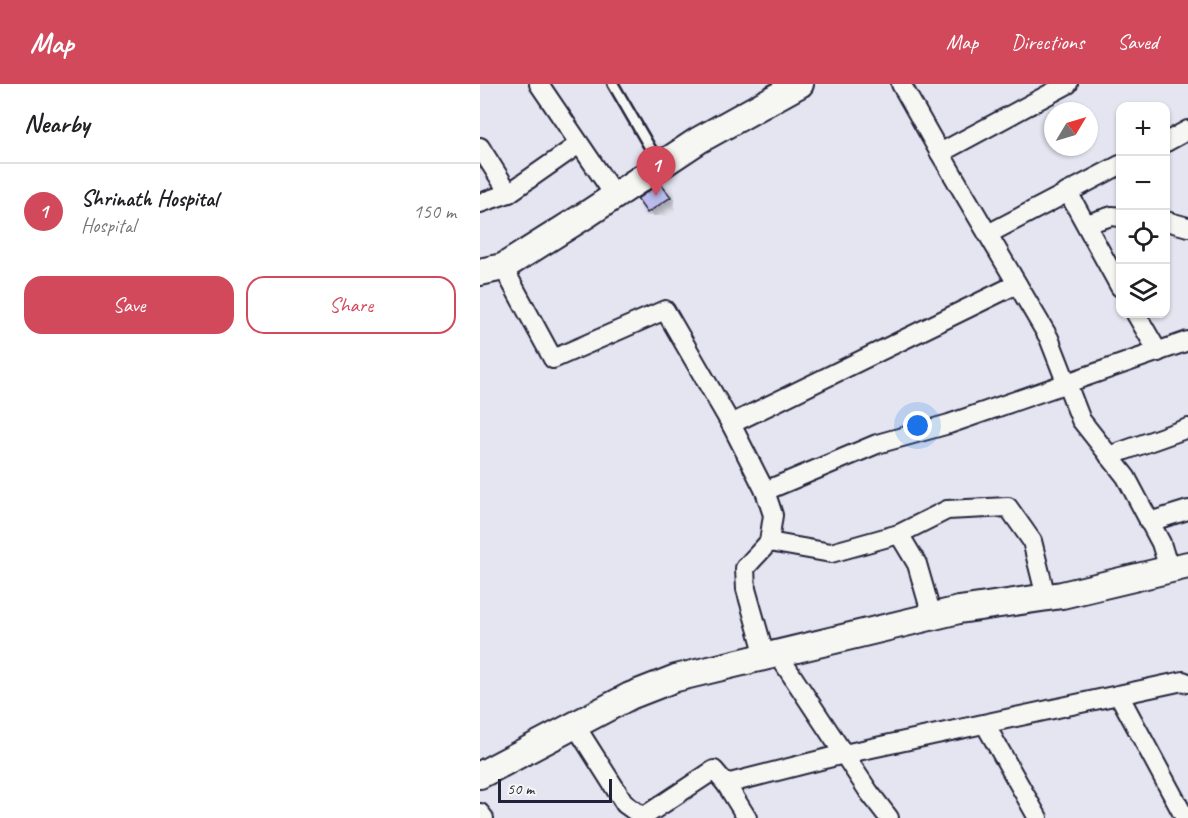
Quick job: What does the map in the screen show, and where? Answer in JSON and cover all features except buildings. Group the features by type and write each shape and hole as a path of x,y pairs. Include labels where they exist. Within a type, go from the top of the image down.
{"street":[{"path":"539,84 615,196"},
{"path":"800,84 699,140 615,196 491,269 553,359 665,310 731,424 765,490 773,515 769,542 744,568 746,589 771,655 889,818"},
{"path":"480,775 630,696 676,678 959,610 1062,595 1179,567 1161,543 1126,477 1081,420 1049,338 901,84"},
{"path":"940,153 1068,84"},
{"path":"1170,140 1188,130"},
{"path":"480,203 509,193 579,144"},
{"path":"480,147 509,193"},
{"path":"988,234 1116,167"},
{"path":"1068,192 1116,279"},
{"path":"1086,224 1116,216"},
{"path":"1170,222 1188,227"},
{"path":"731,424 1017,284"},
{"path":"1138,318 1158,352"},
{"path":"765,490 877,444 949,424 1188,341"},
{"path":"1109,456 1188,428"},
{"path":"769,542 831,553 899,534 947,510 1008,507 1032,541 1046,597"},
{"path":"1149,522 1188,510"},
{"path":"899,534 917,564 932,616"},
{"path":"726,784 844,754 1183,681 1188,683"},
{"path":"1119,695 1185,818"},
{"path":"985,724 1038,818"},
{"path":"575,725 625,804 643,817 714,770 726,784 747,818"},
{"path":"480,813 484,818"}],"lane":[{"path":"613,84 661,165"}],"place":[{"name":"Shrinath Hospital","path":"656,196"}]}
